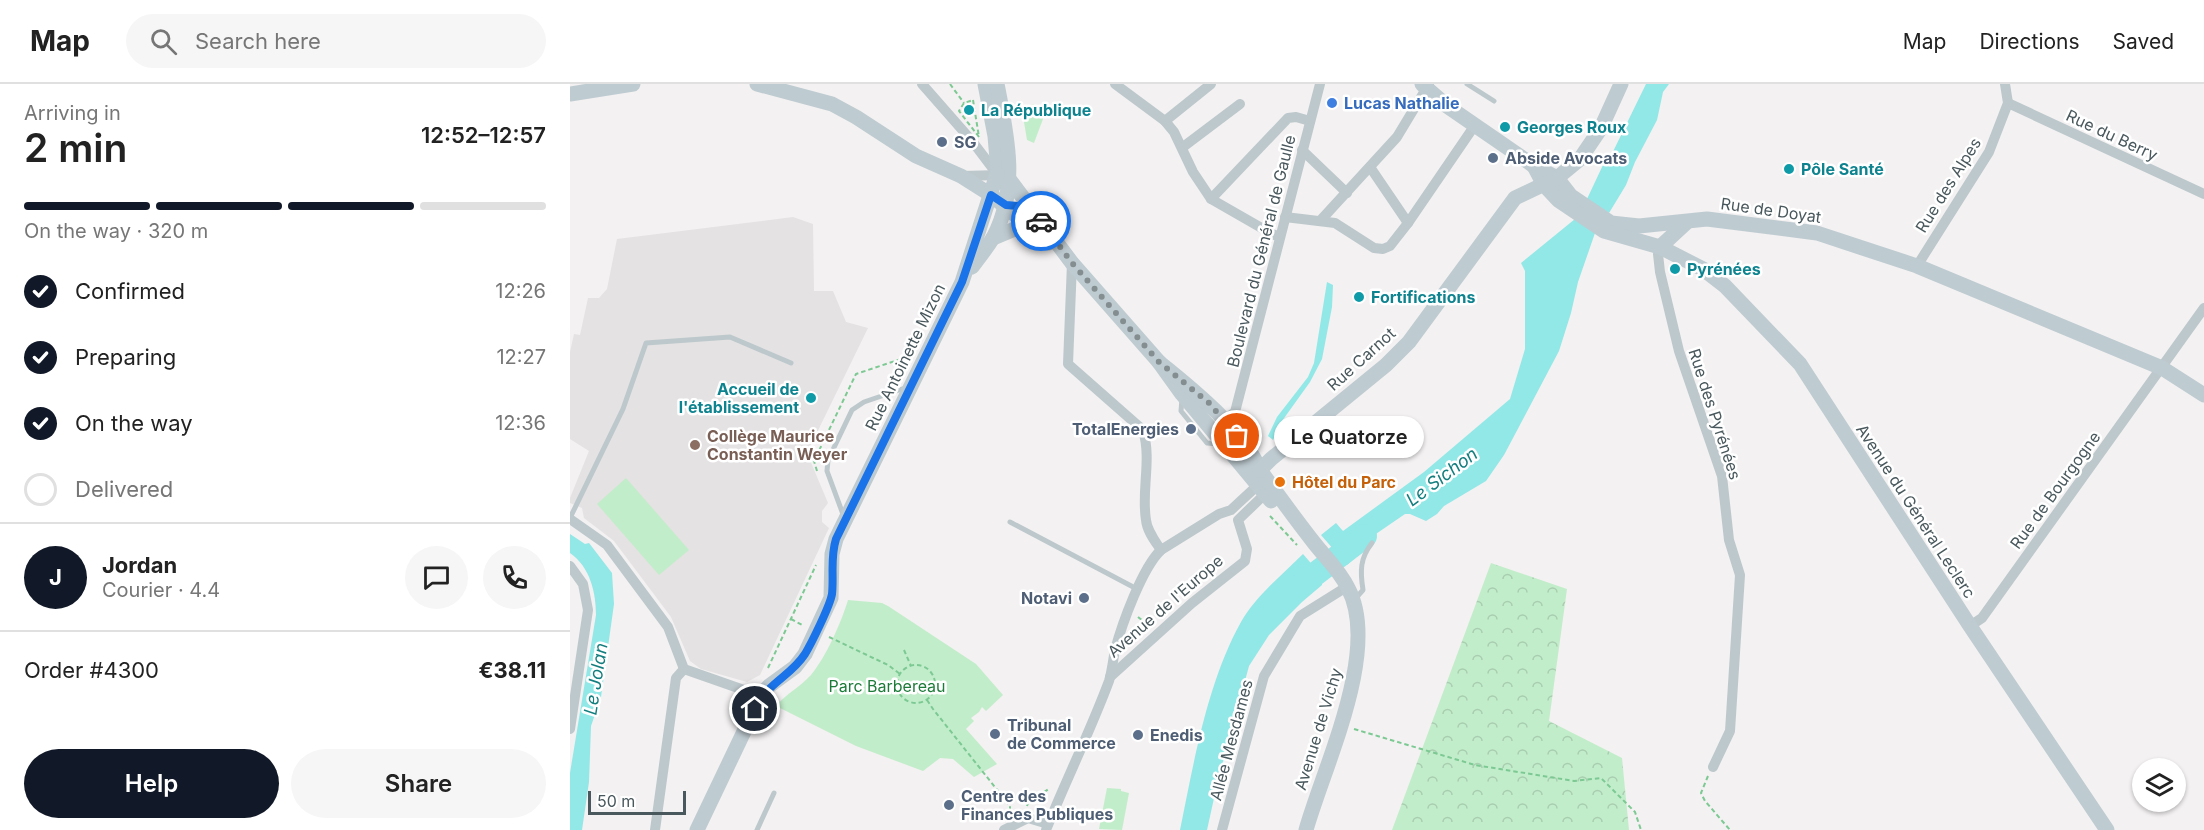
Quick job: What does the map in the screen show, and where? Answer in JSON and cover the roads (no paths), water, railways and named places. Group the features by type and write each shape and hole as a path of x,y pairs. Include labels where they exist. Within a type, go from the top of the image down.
{"main road":[{"path":"570,94 633,84"},
{"path":"757,84 832,104 916,156 961,176 1031,219"},
{"name":"Rue Carnot","path":"1260,488 1272,459 1386,365 1409,342 1515,198 1550,181 1580,159 1601,128 1621,84"},
{"path":"991,85 1008,152 1003,176 1031,219 1159,362 1182,394 1260,488"},
{"path":"1426,85 1436,98 1534,166 1568,201 1608,227"},
{"name":"Rue Antoinette Mizon","path":"697,830 760,696 769,686 795,667 805,654 816,631 831,598 832,554 845,521 962,282 991,195 1003,176"},
{"name":"Rue Antoinette Mizon","path":"962,282 993,238 1006,205 1003,176"},
{"path":"993,238 1031,219"},
{"name":"Rue de Doyat","path":"1608,227 1642,229 1707,219 1817,233 1917,266 2162,368 2204,395"},
{"path":"1656,243 1687,222"},
{"name":"Avenue du Général Leclerc","path":"1608,227 1656,243 1703,269 1725,286 1800,364 1970,626 2107,830"},
{"path":"1159,362 1209,403 1254,457 1260,488"},
{"path":"1212,431 1224,420"},
{"name":"Avenue de Vichy","path":"1260,488 1284,504 1306,544"},
{"name":"Avenue de Vichy","path":"1260,488 1306,544 1337,571 1351,593 1358,616 1357,658 1341,721 1306,830"}],"street":[{"path":"922,84 1003,176"},
{"path":"991,85 1007,84"},
{"path":"1115,84 1165,121 1183,147 1193,172 1211,199 1280,237"},
{"path":"1165,121 1211,84"},
{"name":"Boulevard du Général de Gaulle","path":"1224,420 1235,412 1320,84"},
{"path":"2005,84 2008,103"},
{"path":"1320,221 1397,136 1426,85"},
{"name":"Rue du Berry","path":"2008,103 2204,194"},
{"name":"Rue des Alpes","path":"1917,266 1989,152 2008,103"},
{"path":"1183,147 1240,104"},
{"path":"1211,199 1288,118 1296,117 1310,121"},
{"path":"1285,217 1335,223 1374,248 1383,249 1390,246 1475,125"},
{"path":"1302,150 1347,193"},
{"path":"1370,167 1408,223"},
{"path":"961,176 1003,176"},
{"name":"Rue des Pyrénées","path":"1656,243 1660,272 1679,351 1722,476 1729,540 1740,574 1730,731 1713,767"},
{"path":"1072,263 1068,364 1143,430 1147,444 1146,521 1161,550"},
{"name":"Rue de Bourgogne","path":"1970,626 1982,618 2204,308"},
{"path":"1231,510 1238,520 1260,488"},
{"name":"Avenue de l'Europe","path":"1048,828 1110,678 1115,649 1153,558 1161,550 1219,514 1231,510 1260,488"},
{"path":"570,518 607,545 668,627 684,669 760,696"},
{"name":"Avenue de l'Europe","path":"1110,678 1157,634 1245,561 1247,549 1238,520"},
{"path":"570,566 583,584 588,610 575,672 570,729"},
{"name":"Allée Mesdames","path":"1222,830 1264,676 1300,616 1351,593"},
{"path":"1115,649 1119,654 1133,656"},
{"path":"655,830 676,678 684,669"},
{"path":"1007,828 1028,818 1048,828"}],"lane":[{"path":"1467,84 1494,101"},
{"path":"570,518 623,409 646,343 730,337 791,363"},
{"path":"845,521 827,471 828,460 852,410 864,402 910,386"},
{"path":"1182,394 1181,411 1207,443 1223,444"},
{"path":"1010,522 1138,590"},
{"path":"1351,593 1363,590 1360,570 1364,554 1372,543"},
{"path":"756,830 774,793"}],"water":[{"path":"1646,84 1669,84 1663,92 1657,120 1626,185 1609,213 1587,199 1603,165 1606,166"},
{"path":"1575,219 1595,233 1578,282 1571,313 1559,351 1504,455 1486,481 1444,506 1426,521 1405,514 1351,551 1355,558 1347,565 1321,535 1336,523 1343,531 1424,472 1510,399 1525,349 1525,271 1521,263"},
{"path":"1327,282 1333,285 1332,307 1322,359 1310,382 1282,421 1273,440 1268,436 1277,417 1308,377 1314,363"},
{"name":"Le Jolan","path":"570,534 585,544 589,543 612,573 614,604 601,697 591,726 589,782 582,830 570,830 570,773 596,606 587,573 570,553"},
{"path":"1303,554 1322,576 1322,585 1269,635 1249,666 1207,830 1180,830 1203,723 1229,646 1254,603"}],"waterway":[{"name":"Le Sichon","path":"1293,591 1365,536"}],"place":[{"name":"Lucas Nathalie","path":"1332,103"},
{"name":"La République","path":"969,110"},
{"name":"Georges Roux","path":"1505,127"},
{"name":"SG","path":"942,142"},
{"name":"Abside Avocats","path":"1493,158"},
{"name":"Pôle Santé","path":"1789,169"},
{"name":"Pyrénées","path":"1675,269"},
{"name":"Fortifications","path":"1359,297"},
{"name":"Accueil de l'établissement","path":"811,398"},
{"name":"TotalEnergies","path":"1191,429"},
{"name":"Le Quatorze","path":"1237,436"},
{"name":"Collège Maurice Constantin Weyer","path":"695,445"},
{"name":"Hôtel du Parc","path":"1280,482"},
{"name":"Notavi","path":"1084,598"},
{"name":"Tribunal de Commerce","path":"995,734"},
{"name":"Enedis","path":"1138,735"},
{"name":"Centre des Finances Publiques","path":"949,805"}],"park label":[{"name":"Parc Barbereau","path":"887,686"}]}
